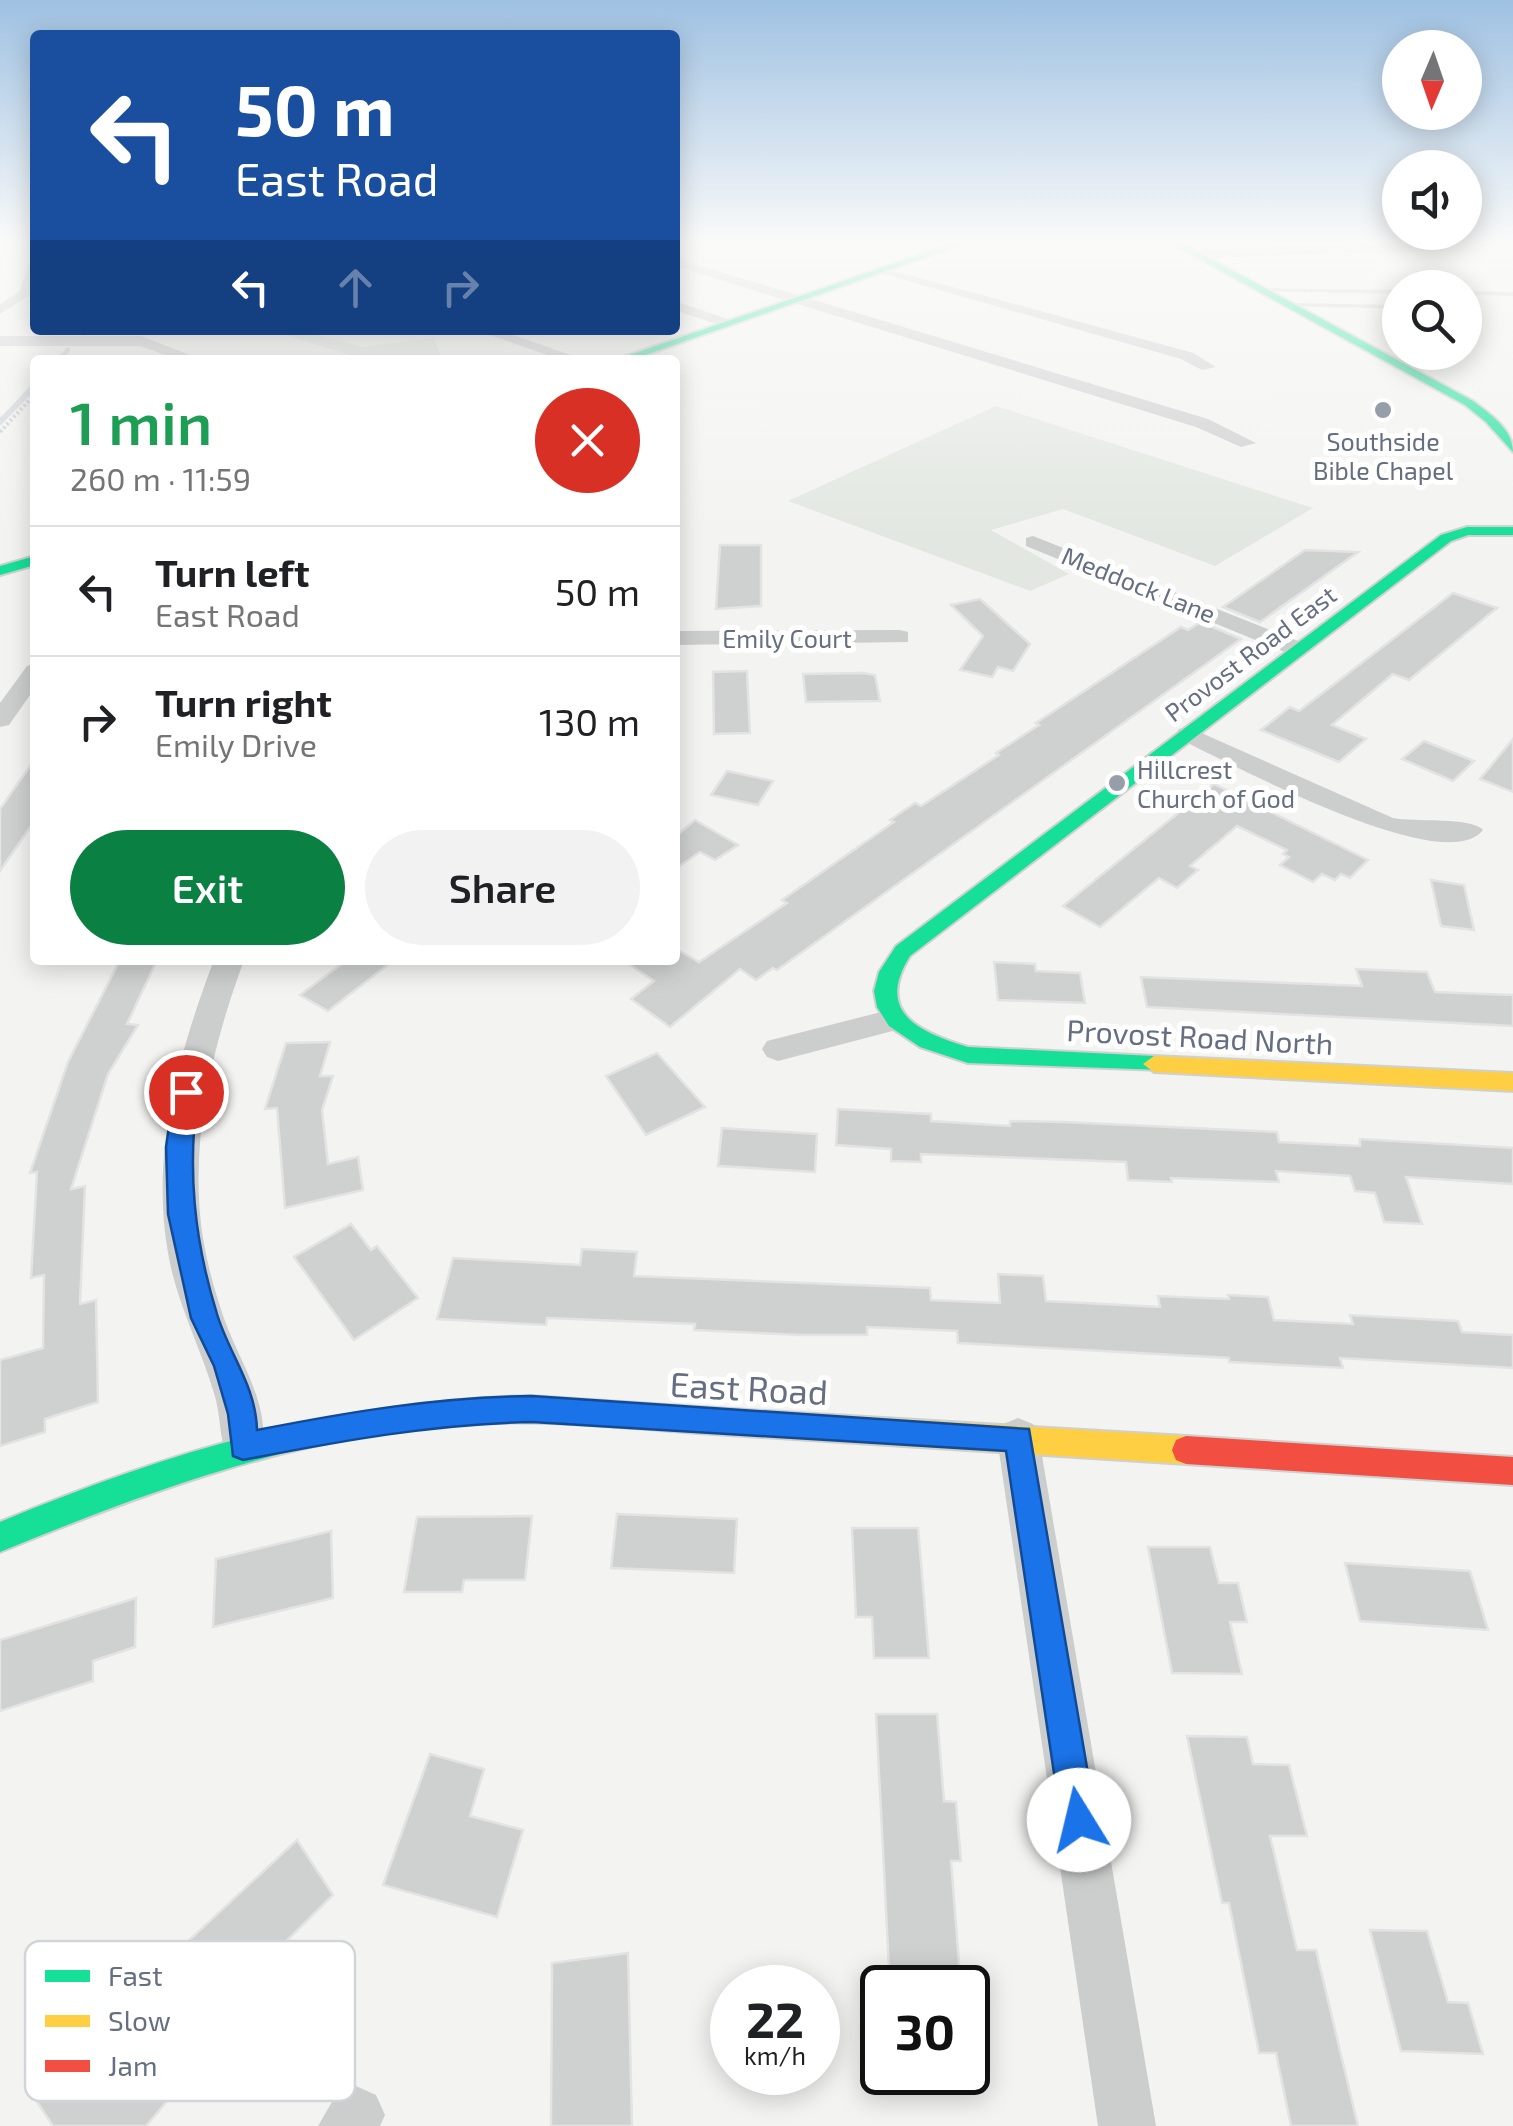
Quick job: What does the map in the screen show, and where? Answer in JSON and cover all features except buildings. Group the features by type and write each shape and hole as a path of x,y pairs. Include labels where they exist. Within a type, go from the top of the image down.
{"street":[{"path":"513,339 562,355"},
{"path":"635,355 682,339"},
{"path":"926,339 1202,424 1246,443"},
{"path":"1128,339 1187,356 1208,367"},
{"path":"1352,339 1501,419 1513,448"},
{"path":"0,342 129,340 166,355"},
{"name":"Provost Road East","path":"893,1020 883,982 890,963 1446,538 1467,530 1513,531"},
{"name":"Meddock Lane","path":"1033,542 1300,650"},
{"path":"0,572 30,563"},
{"name":"Emily Court","path":"680,638 900,637"},
{"path":"0,720 30,678"},
{"path":"1188,734 1386,825 1422,832 1470,830"},
{"path":"228,965 197,1046 178,1147 180,1214 204,1318 227,1364 242,1414 243,1446"},
{"path":"778,1050 893,1020"},
{"name":"Provost Road North","path":"893,1020 914,1038 968,1055 1513,1082"},
{"name":"East Road","path":"0,1538 76,1504 243,1446 375,1420 456,1410 532,1409 1513,1471"},
{"path":"1018,1438 1127,2126"}],"path":[{"path":"0,432 30,399"}],"shaded area":[{"path":"299,339 333,339 362,347 434,339 440,355 350,355"},
{"path":"996,406 1313,508 1215,566 1063,509 991,530 1069,574 1030,591 788,501"}],"waterway":[{"path":"63,355 68,350"},
{"path":"25,395 30,390"},
{"path":"0,422 28,393"}],"traffic: fast":[{"path":"635,355 681,339"},
{"path":"1352,339 1469,403 1490,419 1513,448"},
{"path":"1154,1064 968,1055 947,1049 910,1032 896,1020 885,991 889,972 903,951 1446,538 1467,531 1513,531"},
{"path":"0,571 30,562"},
{"path":"0,1537 193,1464 259,1445 393,1418 530,1409 698,1420"}],"traffic: slow":[{"path":"1154,1064 1513,1082"},
{"path":"698,1420 1186,1450"}],"traffic: jam":[{"path":"1186,1450 1513,1471"}],"place":[{"name":"Southside Bible Chapel","path":"1383,410"},
{"name":"Hillcrest Church of God","path":"1117,783"}],"route":[{"path":"186,1092 178,1147 180,1214 204,1318 227,1364 242,1414 243,1446 375,1420 456,1410 532,1409 1018,1438 1079,1820"}]}
